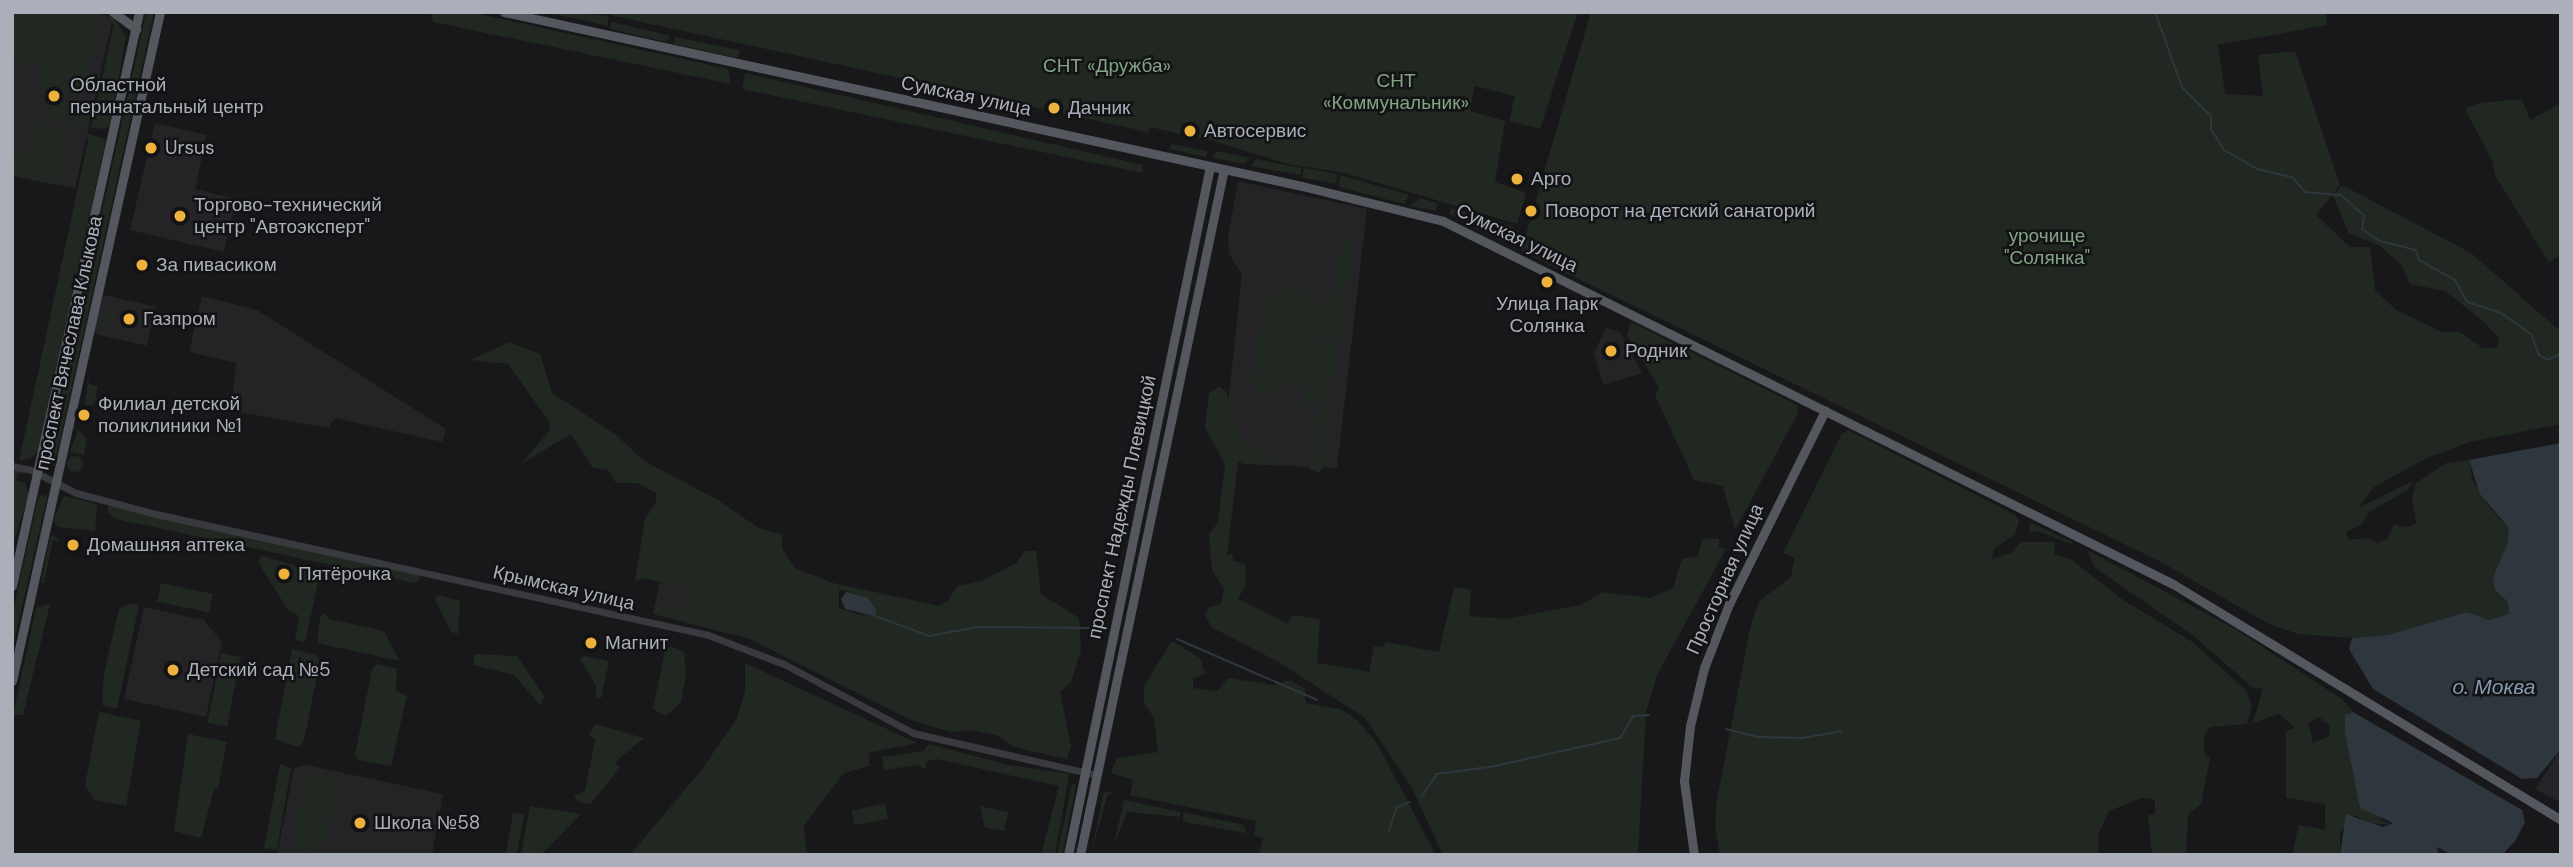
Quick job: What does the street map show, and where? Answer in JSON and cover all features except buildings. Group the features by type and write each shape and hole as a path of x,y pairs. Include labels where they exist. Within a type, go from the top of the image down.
{"main road":[{"path":"113,12 136,29"},
{"name":"Сумская улица","path":"504,12 1224,169 1443,221 2172,584 2559,819"},
{"name":"проспект Вячеслава Клыкова","path":"12,586 139,13"},
{"name":"проспект Вячеслава Клыкова","path":"12,681 159,14"},
{"name":"проспект Надежды Плевицкой","path":"1068,855 1210,166"},
{"name":"проспект Надежды Плевицкой","path":"1080,855 1224,169"},
{"name":"Просторная улица","path":"1694,855 1684,780 1690,726 1704,668 1729,604 1825,411"},
{"path":"41,455 49,467 61,459"},
{"path":"33,491 48,485 53,496"}],"street":[{"name":"Крымская улица","path":"12,466 38,472 76,493 156,514 708,635 784,664 913,733 1097,775"}],"shaded area":[{"name":"Областной перинатальный центр","path":"12,12 89,12 113,17 75,188 12,176"},
{"path":"155,123 207,135 195,189 236,199 224,252 130,230"},
{"path":"1238,181 1367,209 1337,468 1242,464 1233,441 1227,412 1242,275 1229,254 1228,237"},
{"path":"100,294 156,307 147,346 91,333"},
{"path":"202,296 257,310 446,429 442,442 335,418 328,428 239,412 232,403 236,363 189,352"},
{"path":"1606,328 1620,332 1642,373 1603,385 1594,353"},
{"path":"660,581 693,588 688,612 655,604"},
{"name":"Детский сад №5","path":"144,607 204,620 222,642 206,717 124,699"},
{"path":"2561,749 2561,803 2535,789"},
{"name":"Школа №58","path":"306,765 443,794 432,855 277,855 294,768"}],"green space":[{"path":"12,12 101,14 82,97 43,89 38,86 42,66 12,60"},
{"path":"154,12 56,458 50,461 48,455 146,13"},
{"path":"431,12 470,12 728,69 731,84 433,22"},
{"path":"545,12 603,15 608,17 608,26"},
{"path":"596,12 1578,12 1540,129 1509,121 1515,96 1475,86 1470,111 1505,121 1495,182 1526,193 1517,224 1345,173 1288,164 1213,141 1150,127 1148,132"},
{"name":"урочище \"Солянка\"","path":"1591,12 2326,12 2327,25 2218,45 2225,94 2263,96 2258,55 2295,51 2340,185 2316,215 2350,247 2370,247 2375,290 2396,310 2442,332 2460,332 2483,348 2497,348 2499,338 2483,321 2445,291 2410,284 2402,266 2379,245 2349,234 2333,196 2342,185 2471,253 2561,332 2561,424 2469,442 2425,459 2374,487 2358,508 2413,481 2408,490 2369,512 2362,524 2346,532 2348,540 2366,538 2378,543 2387,539 2394,525 2409,527 2416,523 2412,497 2416,483 2446,463 2469,460 2472,479 2489,507 2509,528 2507,545 2493,577 2495,590 2508,602 2509,614 2489,620 2467,612 2388,635 2352,638 2298,634 2269,624 2163,563 1521,251"},
{"path":"113,17 126,37 110,126 103,129 91,127 114,24 107,22"},
{"path":"611,22 670,37 666,42 611,29"},
{"path":"675,37 739,52 737,58 674,44"},
{"path":"745,73 1143,165 1142,173 742,89"},
{"path":"52,98 92,107 87,127 48,117"},
{"path":"2522,99 2530,120 2557,105 2561,113 2561,254 2549,263 2495,175 2492,160 2466,108 2480,103"},
{"path":"36,121 79,131 69,130 58,185 12,176 12,146 16,147 15,156 20,157 22,148 30,149"},
{"path":"86,133 106,139 38,451 30,459 19,461 88,141"},
{"path":"1172,144 1207,151 1206,157 1169,149"},
{"path":"1216,152 1250,158 1244,164 1213,158"},
{"path":"1256,159 1301,168 1301,175 1251,166"},
{"path":"1304,168 1337,174 1336,184 1302,178"},
{"path":"1340,175 1409,195 1404,204 1339,187"},
{"path":"1420,198 1437,203 1436,211 1410,206"},
{"path":"1451,208 1478,216 1473,225 1449,214"},
{"path":"1480,216 1513,227 1514,230 1500,240 1475,227"},
{"path":"1351,234 1355,248 1331,390 1332,417 1321,440 1327,463 1319,473 1309,469 1308,464 1319,455 1314,440 1340,241"},
{"path":"1288,288 1311,292 1326,310 1316,400 1310,407 1298,407 1307,391 1304,386 1279,384 1268,398 1258,392 1252,381 1262,304 1274,292"},
{"path":"107,309 113,312 116,318 113,324 107,327 101,324 98,318 101,312"},
{"path":"140,316 148,323 141,337 132,332 142,331 143,325 134,322"},
{"path":"1631,322 1797,405 1798,413 1735,530 1723,486 1694,480 1655,395 1659,387 1627,335"},
{"path":"509,342 540,354 552,393 615,434 644,461 718,500 760,529 782,534 782,548 795,568 833,583 939,606 948,601 957,586 982,581 1016,563 1025,551 1036,551 1041,594 1079,618 1081,650 1071,682 1060,692 1071,746 1067,759 1014,747 996,735 972,730 951,732 913,721 750,639 653,614 655,604 688,610 693,589 643,578 635,581 645,519 656,503 656,493 637,483 616,483 608,470 592,467 571,434 521,464 550,430 548,420 508,364 471,360","holes":["839,589 867,597 863,616 839,608"]},
{"path":"88,378 89,384 98,386 94,405 85,406"},
{"path":"1219,387 1226,391 1241,439 1278,461 1238,462 1227,556 1231,553 1234,561 1245,564 1246,584 1238,599 1288,624 1292,615 1320,619 1317,663 1369,672 1374,646 1384,647 1385,642 1439,652 1454,587 1471,590 1469,616 1505,619 1581,605 1603,592 1650,598 1673,588 1682,559 1698,556 1703,538 1719,539 1719,548 1726,549 1657,675 1646,712 1638,855 1443,855 1412,788 1365,718 1277,661 1211,627 1205,614 1209,607 1221,604 1224,589 1212,570 1209,535 1218,522 1225,465 1205,427 1209,393"},
{"path":"78,430 87,438 84,455 70,452"},
{"path":"1848,430 2014,514 2019,521 2015,534 1994,549 1992,559 2011,553 2021,542 2055,542 2054,554 2072,560 2123,600 2191,641 2246,690 2252,705 2247,724 2210,727 2204,735 2204,752 2210,759 2201,804 2188,815 2186,855 2152,855 2148,815 2155,815 2155,800 2142,798 2109,811 2098,835 2099,855 1720,855 1715,826 1717,800 1750,628 1759,601 1791,577 1795,558 1783,553 1841,435"},
{"path":"72,456 78,456 83,464 81,470 72,472 67,467 67,461"},
{"path":"12,466 26,472 18,474 16,480 25,483 29,494 12,547"},
{"path":"43,494 47,498 12,651 12,615 38,498"},
{"path":"64,496 97,504 95,531 58,527 53,521"},
{"path":"108,503 419,575 420,579 415,583 116,519 108,513"},
{"path":"2030,522 2072,542 2073,545 2038,531 2029,532"},
{"path":"55,535 59,541 53,540 44,583 41,582 50,537"},
{"path":"2087,550 2237,630 2343,700 2353,712 2345,715 2350,752 2381,820 2393,825 2368,823 2355,815 2340,833 2340,855 2292,855 2299,825 2325,830 2325,804 2286,798 2286,731 2295,728 2279,714 2253,723 2263,688 2254,689 2195,637 2094,567","holes":["2319,717 2329,725 2330,736 2313,743 2308,723"]},
{"path":"262,556 320,573 305,642 295,640 299,616 288,610 258,562"},
{"path":"161,583 213,594 209,613 157,602"},
{"path":"438,595 460,601 458,634 451,632 435,600"},
{"path":"130,603 139,605 117,709 102,705 104,673 119,609"},
{"path":"50,604 23,715 13,715 36,608"},
{"path":"325,613 329,619 384,631 400,661 317,643 320,617"},
{"path":"1172,641 1200,658 1205,674 1193,678 1193,688 1217,691 1228,678 1273,685 1290,680 1305,689 1306,703 1340,709 1356,719 1377,743 1436,855 1259,855 1263,838 1254,836 1256,821 1130,795 1133,780 1111,773 1117,758 1158,752 1154,718 1144,703 1144,686"},
{"path":"671,646 684,652 686,676 681,702 666,716 653,709 665,650"},
{"path":"292,649 316,655 320,661 304,741 299,747 275,739"},
{"path":"221,653 241,657 227,727 207,723"},
{"path":"475,654 517,656 544,696 541,706 514,675 473,665"},
{"path":"584,656 609,661 601,698 596,698 596,686 580,658"},
{"path":"745,663 917,743 869,753 869,766 844,773 804,825 807,855 630,855 703,768 737,718 745,691"},
{"path":"377,664 397,669 396,691 407,696 391,766 359,760 355,755 372,669"},
{"path":"99,712 141,721 126,806 94,800 85,785"},
{"path":"595,724 644,738 615,762 620,768 591,803 584,804 573,797 585,791 595,739 589,735"},
{"path":"188,734 227,742 218,788 214,789 201,838 174,831"},
{"path":"929,744 1009,765 1069,774 1055,855 1041,855 1059,786 937,759 927,761 925,769 917,765 884,770 882,757 924,751"},
{"path":"280,764 291,768 277,850 264,848"},
{"path":"318,770 332,776 338,785 327,843 313,854 300,850 293,834 304,782"},
{"path":"1072,784 1076,785 1062,855 1057,855"},
{"path":"1104,791 1113,793 1107,796 1091,855"},
{"path":"1124,800 1181,812 1180,817 1127,812 1113,848"},
{"path":"885,804 888,819 854,825 852,810"},
{"path":"530,806 581,814 541,855 521,855"},
{"path":"980,806 1008,812 1004,831 985,828"},
{"path":"1183,812 1244,825 1247,837 1245,833 1189,823 1183,820"},
{"path":"513,813 524,815 517,855 506,855"}],"water":[{"name":"о. Моква","path":"2561,443 2561,749 2537,778 2522,779 2373,689 2349,649 2352,638 2388,635 2467,612 2489,620 2509,614 2508,602 2495,590 2493,577 2507,545 2509,528 2480,494 2469,460"},
{"path":"846,592 867,597 876,609 875,616 845,609 841,599"},
{"path":"2353,712 2522,810 2525,822 2516,840 2502,855 2452,855 2437,847 2438,855 2340,855 2346,814 2383,827 2393,823 2360,808 2345,732 2345,715"}],"waterway":[{"path":"2155,12 2182,87 2211,116 2211,129 2224,150 2257,169 2292,177 2305,192 2341,195 2364,216 2362,229 2380,241 2416,250 2419,260 2455,280 2467,302 2501,313 2531,334 2539,355 2547,360 2558,355 2561,360"},
{"path":"875,616 929,636 978,627 1095,628"},
{"path":"1177,639 1317,700"},
{"path":"1422,796 1437,774 1495,766 1620,738 1633,716 1649,715"},
{"path":"1726,729 1757,737 1803,738 1841,731"},
{"path":"1389,831 1397,807 1410,802"}],"place":[{"name":"Областной перинатальный центр","path":"54,96"},
{"name":"Дачник","path":"1054,108"},
{"name":"Автосервис","path":"1190,131"},
{"name":"Ursus","path":"151,148"},
{"name":"Арго","path":"1517,179"},
{"name":"Поворот на детский санаторий","path":"1531,211"},
{"name":"Торгово-технический центр \"Автоэксперт\"","path":"180,216"},
{"name":"За пивасиком","path":"142,265"},
{"name":"Улица Парк Солянка","path":"1547,282"},
{"name":"Газпром","path":"129,319"},
{"name":"Родник","path":"1611,351"},
{"name":"Филиал детской поликлиники №1","path":"84,415"},
{"name":"Домашняя аптека","path":"73,545"},
{"name":"Пятёрочка","path":"284,574"},
{"name":"Магнит","path":"591,643"},
{"name":"Детский сад №5","path":"173,670"},
{"name":"Школа №58","path":"360,823"}],"park label":[{"name":"СНТ «Дружба»","path":"1107,66"},
{"name":"СНТ «Коммунальник»","path":"1396,92"}]}
